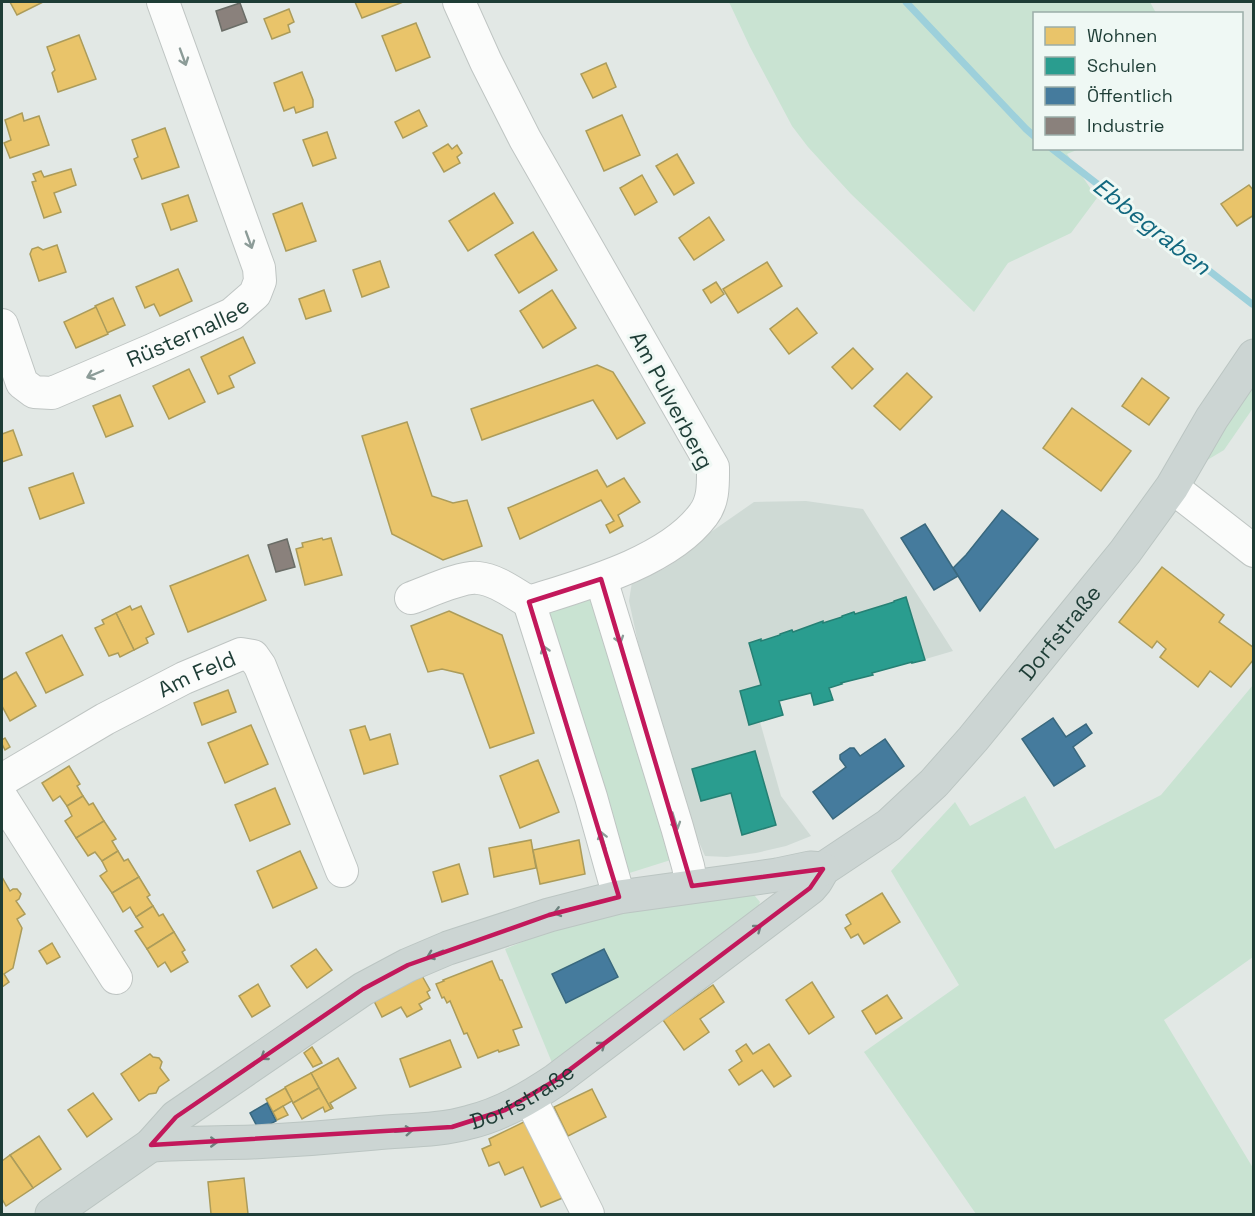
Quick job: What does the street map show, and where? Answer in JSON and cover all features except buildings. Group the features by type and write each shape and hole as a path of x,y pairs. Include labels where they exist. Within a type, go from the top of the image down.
{"main road":[{"name":"Dorfstraße","path":"151,1145 272,1141 452,1127 505,1110 530,1098 556,1080 810,888 823,869 889,825 934,783 973,739 1125,552 1172,487 1212,418 1254,357"},
{"name":"Dorfstraße","path":"52,1215 151,1145 176,1117 363,989 408,965 448,948 549,915 619,897 810,868 823,869"}],"street":[{"name":"Rüsternallee","path":"2,325 22,383 34,392 52,393 232,314 255,294 260,281 259,268 163,2"},
{"name":"Am Pulverberg","path":"459,2 525,139 713,467 713,492 704,514 683,536 664,549 601,579 529,603"},
{"path":"1172,487 1254,551"},
{"path":"411,598 465,579 478,578 502,586 529,603 585,778 619,897"},
{"path":"601,579 677,827 692,886"},
{"name":"Am Feld","path":"2,780 110,716 184,678 241,654 253,656 260,666 342,871"},
{"path":"2,798 116,978"},
{"path":"530,1098 588,1215"}],"highlighted area":[{"path":"601,579 692,886 823,869 810,888 779,912 556,1080 505,1110 452,1127 151,1145 176,1117 363,989 408,965 549,915 619,897 529,602"}],"shaded area":[{"path":"806,501 863,509 953,651 841,683 829,688 833,700 814,705 810,693 779,701 783,715 760,722 781,796 811,836 786,846 756,853 727,857 705,856 689,819 639,647 629,601 632,582 664,569 678,560 708,534 754,502"}],"green space":[{"path":"729,2 1150,2 1155,12 1033,12 1033,150 1077,150 1067,154 1097,198 1071,233 1008,263 974,312 851,194 808,147 792,126"},
{"path":"1252,378 1253,408 1224,450 1199,465"},
{"path":"592,597 677,858 623,875 542,615"},
{"path":"1253,685 1253,957 1164,1020 1253,1168 1253,1214 976,1214 864,1052 959,985 891,871 955,802 970,826 1025,796 1055,849 1161,795"},
{"path":"749,889 760,902 753,920 555,1070 505,949 604,909"}],"waterway":[{"name":"Ebbegraben","path":"906,2 1033,135"},
{"name":"Ebbegraben","path":"1054,150 1252,304"}]}
